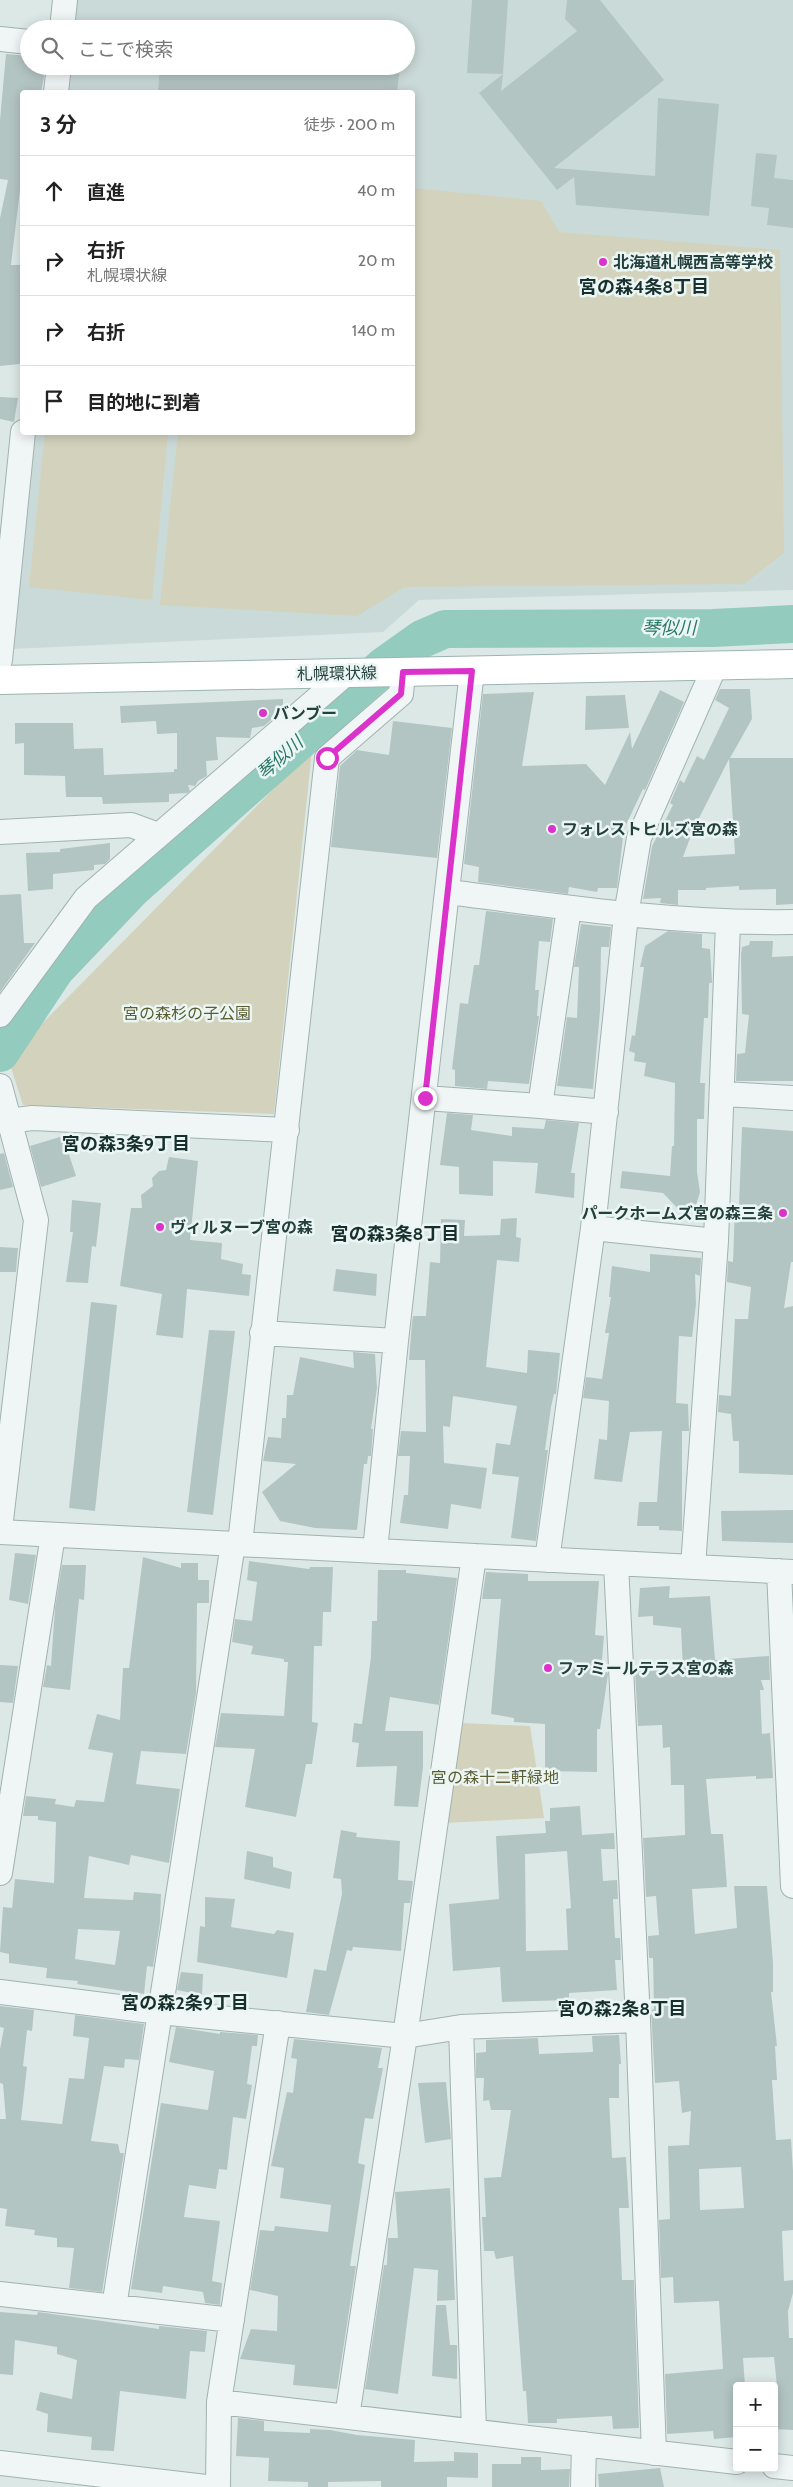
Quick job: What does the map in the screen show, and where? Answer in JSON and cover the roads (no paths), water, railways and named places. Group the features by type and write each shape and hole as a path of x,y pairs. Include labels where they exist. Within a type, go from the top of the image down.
{"main road":[{"name":"札幌環状線","path":"0,680 793,664"}],"street":[{"path":"63,20 65,0"},
{"path":"0,39 20,41"},
{"path":"56,90 58,75"},
{"path":"0,660 23,435"},
{"path":"547,1560 594,1228 626,916 639,838 715,666"},
{"path":"375,1551 396,1341 449,892 472,671"},
{"path":"114,2307 159,2012 236,1544 287,1130 327,758 401,694 401,672"},
{"path":"0,1015 86,898 351,673"},
{"path":"0,832 131,825 158,836"},
{"path":"449,892 626,916 728,923 793,922"},
{"path":"540,1106 570,908"},
{"path":"693,1567 716,1241 728,923"},
{"path":"723,1094 793,1098"},
{"path":"425,1098 606,1112"},
{"path":"3,1101 32,1118 287,1130"},
{"path":"3,1101 36,1220 0,1531 786,1571 793,1886"},
{"path":"594,1228 716,1241"},
{"path":"262,1333 396,1341"},
{"path":"0,1873 53,1535"},
{"path":"347,2416 405,2036 474,1556"},
{"path":"616,1563 638,2020 654,2453"},
{"path":"0,1992 159,2012 278,2022 405,2036 461,2027 638,2020"},
{"path":"218,2487 219,2402 278,2022"},
{"path":"461,2027 474,2431"},
{"path":"0,2294 232,2320"},
{"path":"219,2402 733,2462"},
{"path":"583,2487 584,2444"},
{"path":"0,2463 206,2487"},
{"path":"778,2466 793,2468"}],"waterway":[{"name":"琴似川","path":"0,1053 55,970 133,888 384,666 422,639 445,629 713,628 793,624"}],"place":[{"name":"北海道札幌西高等学校","path":"603,262"},
{"name":"バンブー","path":"263,713"},
{"name":"フォレストヒルズ宮の森","path":"552,829"},
{"name":"パークホームズ宮の森三条","path":"783,1213"},
{"name":"ヴィルヌーブ宮の森","path":"160,1227"},
{"name":"ファミールテラス宮の森","path":"548,1668"}],"district":[{"name":"宮の森4条8丁目","path":"644,287"},
{"name":"宮の森3条9丁目","path":"126,1144"},
{"name":"宮の森3条8丁目","path":"395,1234"},
{"name":"宮の森2条9丁目","path":"185,2003"},
{"name":"宮の森2条8丁目","path":"622,2009"}],"park label":[{"name":"宮の森杉の子公園","path":"187,1013"},
{"name":"宮の森十二軒緑地","path":"495,1777"}]}
